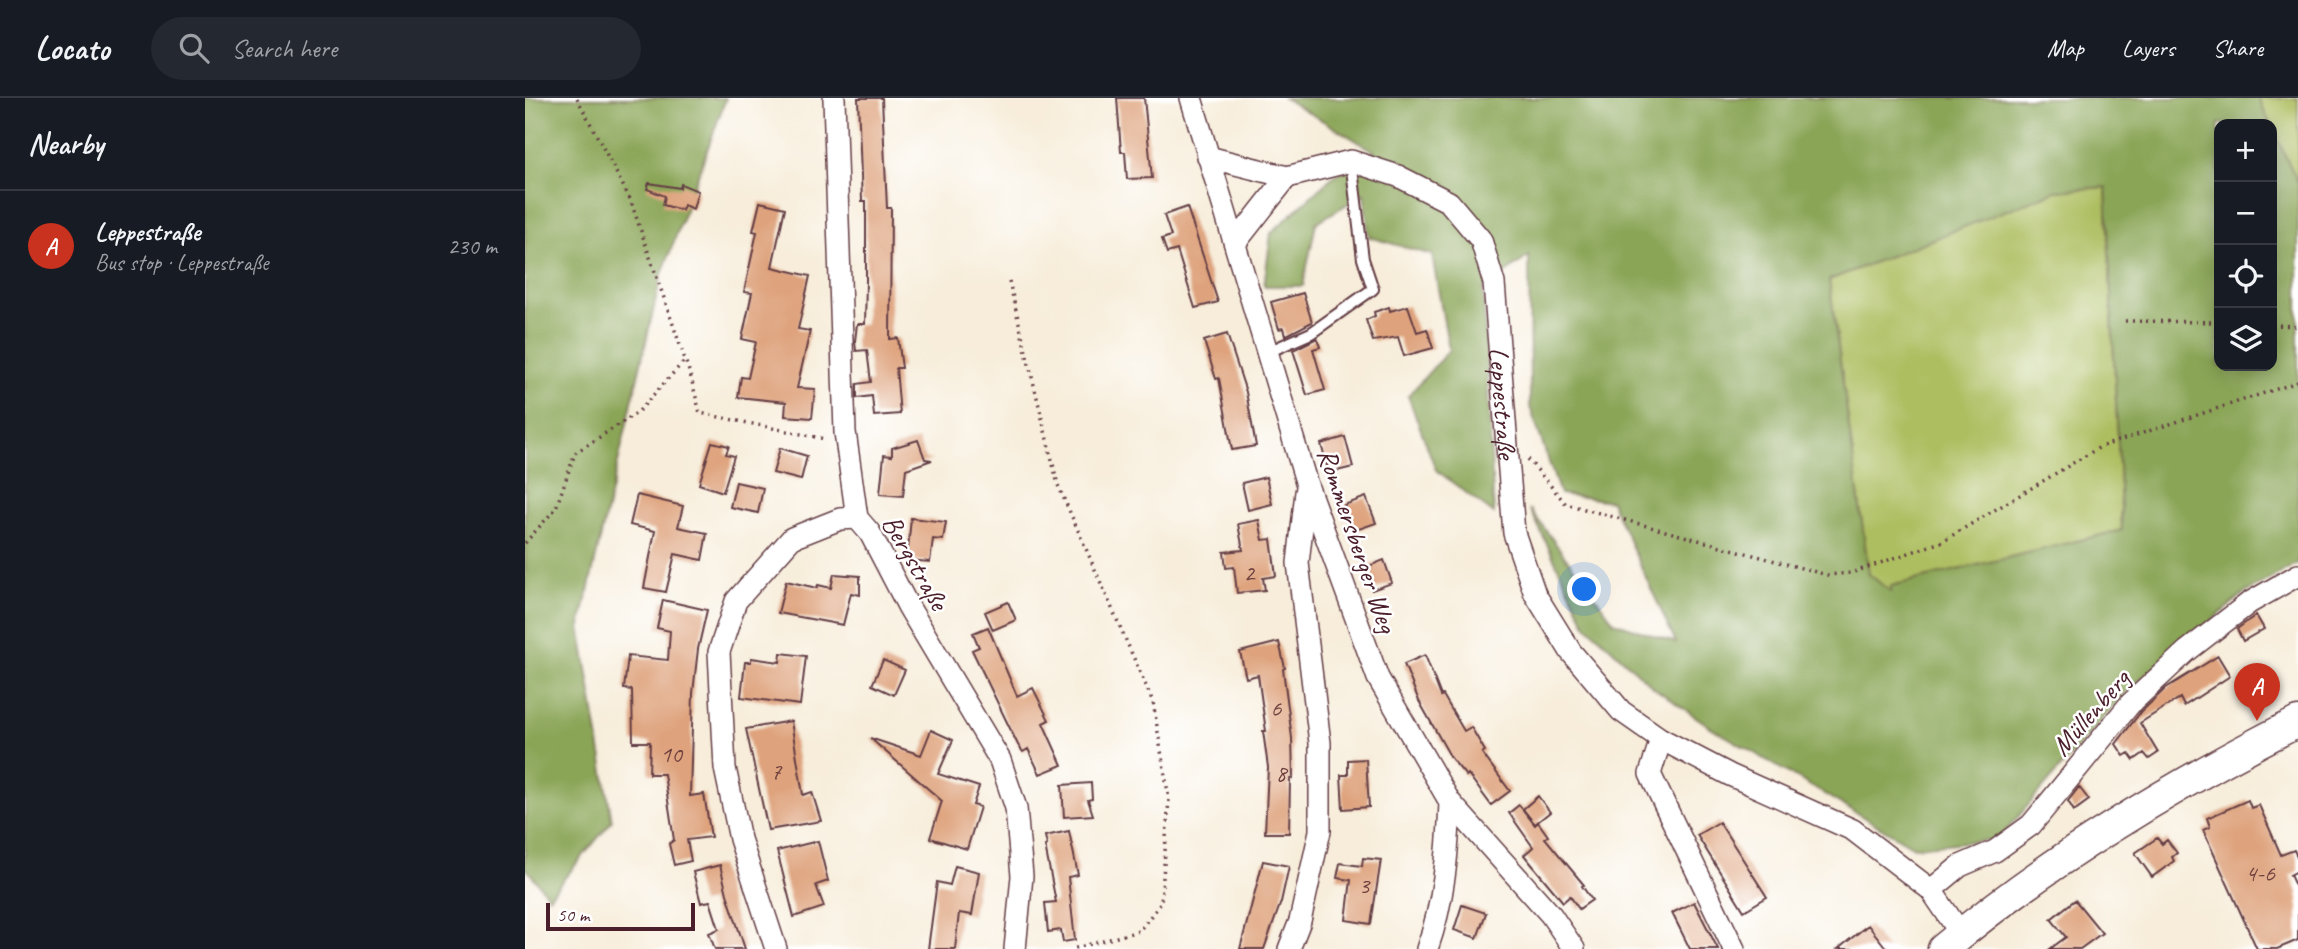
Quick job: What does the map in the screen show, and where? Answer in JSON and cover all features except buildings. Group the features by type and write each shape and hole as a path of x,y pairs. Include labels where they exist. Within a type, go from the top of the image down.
{"main road":[{"name":"Leppestraße","path":"1952,941 2161,797 2298,722"}],"street":[{"name":"Bergstraße","path":"834,98 846,439 857,518 870,533 908,606 1000,760 1016,808 1022,876 1016,949"},
{"name":"Rommersberger Weg","path":"1191,98 1307,485 1378,678 1450,802 1551,915 1574,949"},
{"path":"1207,157 1287,177 1351,161"},
{"name":"Leppestraße","path":"1351,161 1398,176 1449,202 1481,240 1494,283 1514,533 1535,594 1571,652 1621,711 1661,739 1853,831 1931,890 1952,941"},
{"path":"1236,242 1287,177"},
{"path":"1289,949 1300,921 1320,831 1320,743 1298,563 1307,485"},
{"path":"776,949 740,839 725,768 719,653 736,601 792,538 840,519 857,518"},
{"name":"Müllenberg","path":"1931,890 1960,866 1994,851 2031,825 2130,704 2149,686 2187,651 2249,603 2298,575"},
{"path":"1661,739 1650,774 1734,949"},
{"path":"1427,949 1435,927 1448,857 1450,802"}],"lane":[{"path":"1268,352 1311,333 1373,289 1363,259 1351,161"}],"path":[{"path":"577,98 630,199 700,412 826,439 846,439"},
{"path":"1009,281 1058,485 1153,702 1169,799 1161,903 1139,931 1072,949"},
{"path":"2125,321 2214,322"},
{"path":"2277,325 2298,326"},
{"path":"525,543 556,508 575,453 638,412 685,360"},
{"path":"1506,434 1566,504 1827,575 1851,573 1941,542 2100,447 2298,382"}],"green space":[{"path":"525,98 726,98 661,277 580,626 612,821 549,897 525,867"},
{"path":"1284,98 2258,98 2268,119 2214,119 2214,371 2277,371 2277,139 2298,182 2298,563 2245,593 2127,691 1999,839 1914,847 1712,728 1654,688 1586,625 1530,509 1614,622 1676,643 1611,501 1560,494 1530,407 1529,256 1483,289 1494,514 1436,470 1408,396 1449,350 1432,255 1369,237 1364,194 1316,223 1303,286 1264,286 1271,233 1331,178 1374,151","holes":["2106,187 2122,530 1891,586 1891,592 1869,574 1829,280 2055,191"]},
{"path":"2258,98 2298,98 2298,182 2277,141 2277,119 2267,119"},
{"path":"2106,187 2122,530 1891,586 1891,593 1869,575 1829,280 2055,191"}],"place":[{"name":"Leppestraße","path":"2257,721"}]}
